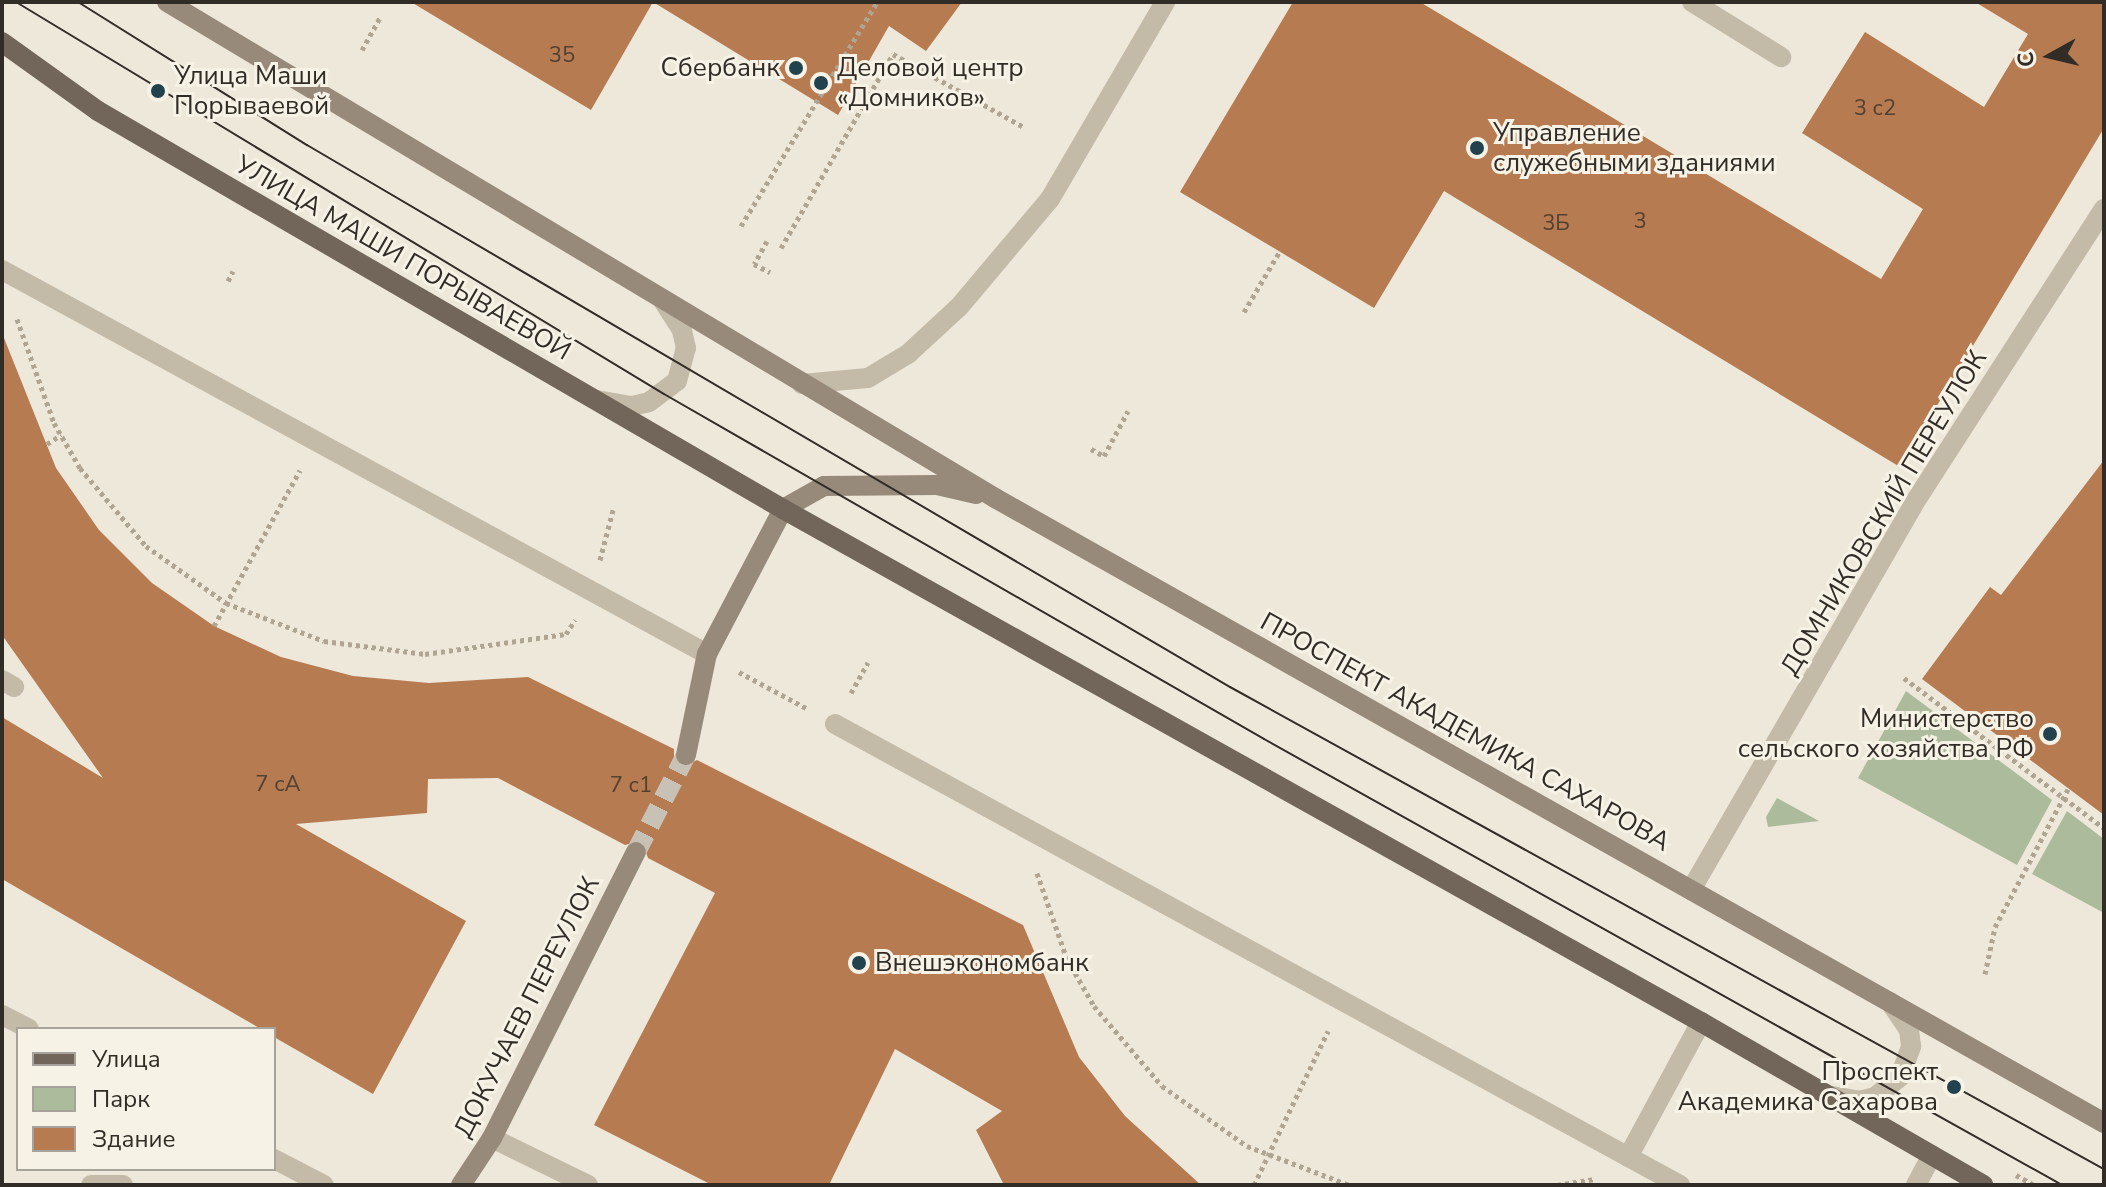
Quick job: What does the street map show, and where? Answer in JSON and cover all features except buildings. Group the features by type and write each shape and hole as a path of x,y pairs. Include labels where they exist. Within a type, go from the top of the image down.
{"main road":[{"path":"167,2 802,384"},
{"name":"УЛИЦА МАШИ ПОРЫВАЕВОЙ","path":"2,42 98,111 783,509"},
{"name":"ПРОСПЕКТ АКАДЕМИКА САХАРОВА","path":"802,384 995,498 2104,1123"},
{"path":"686,755 707,654 783,509 805,492 854,484 937,485 995,498"},
{"path":"783,509 1701,1022 1983,1185"},
{"name":"ДОКУЧАЕВ ПЕРЕУЛОК","path":"461,1185 492,1138 636,852"}],"street":[{"path":"802,384 868,378 908,354 959,307 1050,199 1165,2"},
{"path":"1692,2 1781,57"},
{"name":"ДОМНИКОВСКИЙ ПЕРЕУЛОК","path":"1691,890 1913,505 2104,209"},
{"path":"2,270 707,654"},
{"path":"597,400 649,402 677,381 686,348 682,330 663,301"},
{"path":"835,724 1680,1185"},
{"path":"1829,1095 1859,1101 1875,1097 1889,1090 1908,1062 1909,1030 1892,1003 1878,995"},
{"path":"2,1015 25,1027"},
{"path":"1628,1157 1701,1022"},
{"path":"492,1138 588,1185"},
{"path":"1916,1185 1932,1155"},
{"path":"276,1160 324,1185"},
{"path":"91,1185 123,1185"}],"path":[{"path":"741,226 877,2"},
{"path":"362,50 380,18"},
{"path":"781,248 893,54 1022,126"},
{"path":"767,241 754,264 770,272"},
{"path":"1244,312 1280,251"},
{"path":"228,281 233,271"},
{"path":"16,317 35,377 61,435 111,509 146,546 226,603 324,641 425,654 566,634 591,591 613,510"},
{"path":"1091,449 1104,456 1128,411"},
{"path":"47,444 61,435"},
{"path":"214,626 316,441"},
{"path":"707,654 835,724 868,662"},
{"path":"1904,678 2104,828"},
{"path":"1985,974 1995,927 2068,789"},
{"path":"1040,882 1067,959 1125,1048 1203,1119 1268,1156 1349,1185"},
{"path":"1254,1185 1342,1000"},
{"path":"1557,1185 1593,1179"}],"green space":[{"path":"1906,691 2052,800 2017,865 1858,778"},
{"path":"1777,798 1819,821 1768,827 1766,817"},
{"path":"2067,811 2104,839 2104,913 2032,874"}],"tunnel":[{"path":"636,852 686,755"}],"tram line":[{"path":"16,2 664,394 1264,739 2062,1185"},
{"path":"78,2 307,145 1230,687 2104,1169"}],"place":[{"name":"Сбербанк","path":"796,68"},
{"name":"Деловой центр «Домников»","path":"821,83"},
{"name":"Улица Маши Порываевой","path":"158,91"},
{"name":"Управление служебными зданиями","path":"1477,148"},
{"name":"Министерство сельского хозяйства РФ","path":"2050,734"},
{"name":"Внешэкономбанк","path":"859,963"},
{"name":"Проспект Академика Сахарова","path":"1954,1087"}]}
